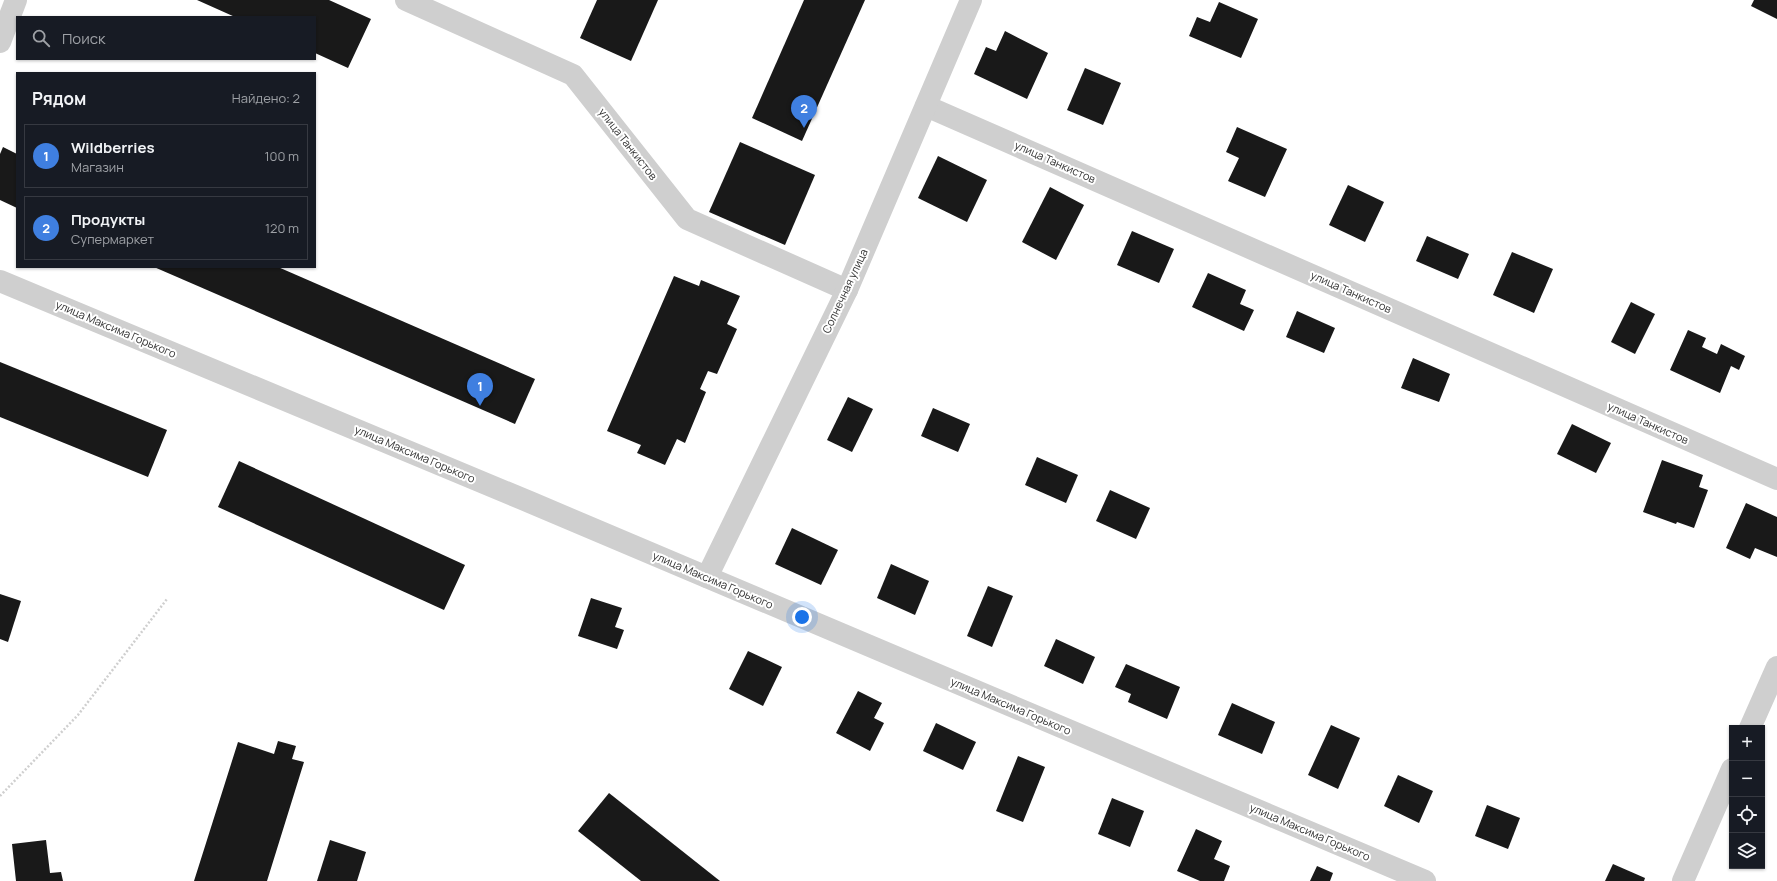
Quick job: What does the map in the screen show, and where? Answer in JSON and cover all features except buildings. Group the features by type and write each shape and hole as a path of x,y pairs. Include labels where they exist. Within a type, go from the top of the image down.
{"street":[{"path":"0,42 16,0"},
{"name":"улица Танкистов","path":"406,0 573,75 687,219 847,290"},
{"name":"Солнечная улица","path":"707,578 847,290 971,0"},
{"name":"улица Танкистов","path":"926,106 1777,479"},
{"name":"улица Максима Горького","path":"0,281 532,503 1425,881"},
{"path":"1751,725 1777,666"},
{"path":"1683,881 1729,777"}],"path":[{"path":"0,796 78,715 168,599"}],"place":[{"name":"Продукты","path":"804,128"},
{"name":"Wildberries","path":"480,406"}]}
